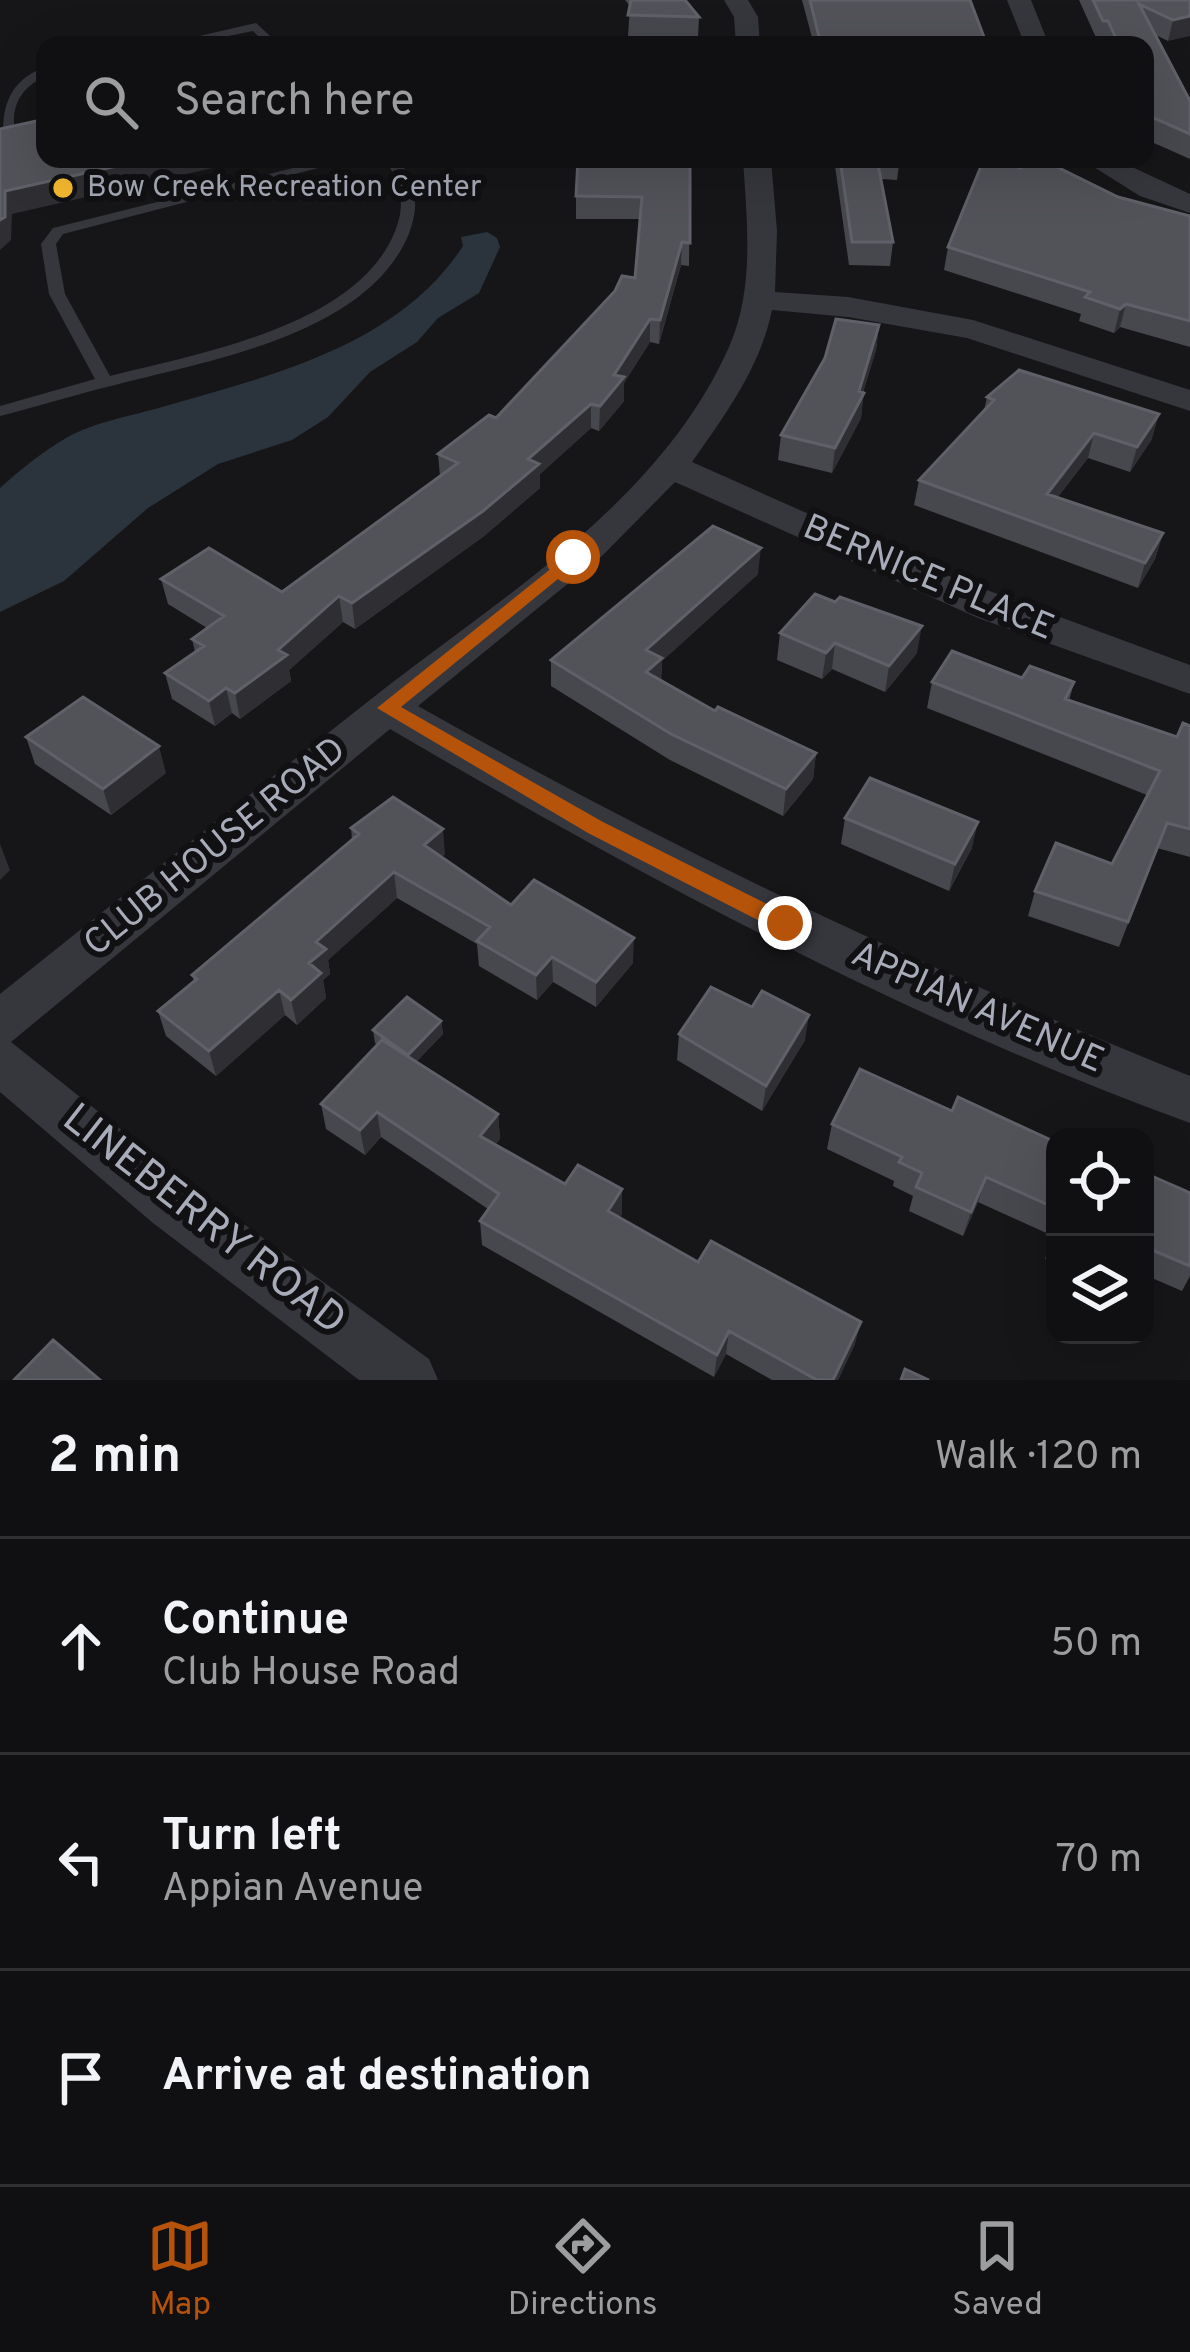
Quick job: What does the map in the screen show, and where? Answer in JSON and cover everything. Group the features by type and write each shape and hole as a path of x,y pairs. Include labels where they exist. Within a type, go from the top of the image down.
{"street":[{"path":"736,0 746,17 747,36"},
{"path":"1019,0 1033,36"},
{"name":"CLUB HOUSE ROAD","path":"0,1024 631,508 671,466 722,394 746,345 760,300 766,262 758,168"},
{"path":"1111,168 1150,190 1190,204"},
{"path":"760,300 869,310 973,330 1190,401"},
{"name":"BERNICE PLACE","path":"671,466 904,573 1190,680"},
{"name":"APPIAN AVENUE","path":"387,708 596,827 785,923 1001,1023 1190,1100"},
{"name":"LINEBERRY ROAD","path":"0,1060 173,1205 408,1380"}],"lane":[{"path":"211,36 256,27 265,36"},
{"path":"9,141 1,124 3,103 12,88 36,76"},
{"path":"105,382 57,294 48,244 58,231 310,168"},
{"path":"0,411 210,354 313,319 377,272 404,237 412,202 395,168"}],"shaded area":[{"path":"487,232 497,238 500,247 479,293 438,318 417,342 370,372 328,417 292,440 218,464 148,508 64,581 0,612 0,488 32,461 88,428 288,369 368,333 436,280 463,246 461,237"}],"building":[{"path":"631,0 685,0 699,17 628,15"},
{"path":"810,0 970,0 984,36 819,36"},
{"path":"1093,0 1190,0 1190,16 1173,20 1139,4 1190,101 1190,134 1154,118 1154,36 1115,36 1108,21 1103,21"},
{"path":"36,121 36,168 108,168 5,191 5,217 0,220 0,129"},
{"path":"578,168 690,168 690,243 682,242 660,320 650,319 614,375 624,377 600,406 591,404 528,459 539,464 483,511 352,603 339,596 278,650 287,655 235,693 226,688 209,701 165,673 204,646 192,639 224,616 161,579 209,548 282,592 458,463 438,454 489,415 496,418 615,291 622,276 635,278 642,197 576,196"},
{"path":"841,168 879,168 893,242 852,242"},
{"path":"980,168 1059,168 1118,197 1190,216 1190,321 1126,304 1120,309 1085,297 1090,292 948,247"},
{"path":"836,319 879,325 859,391 864,393 835,448 781,435 825,358"},
{"path":"1019,370 1159,414 1137,447 1094,433 1047,494 1163,533 1145,563 919,480 994,400 987,397"},
{"path":"713,526 761,548 646,650 662,658 646,672 715,711 718,707 816,753 786,789 671,734 551,660"},
{"path":"815,594 835,602 840,597 922,626 889,666 835,643 826,653 780,633"},
{"path":"952,651 1022,678 1030,666 1074,682 1065,699 1177,737 1183,723 1190,726 1190,829 1167,823 1128,922 1035,891 1056,843 1112,864 1160,771 932,682"},
{"path":"83,697 159,746 103,789 26,737"},
{"path":"870,778 978,822 955,864 845,818"},
{"path":"393,797 443,829 424,845 511,905 534,880 634,938 596,982 552,957 536,975 477,941 490,927 394,872 316,942 326,949 309,963 321,973 291,1000 279,990 209,1051 158,1011 197,979 192,975 359,834 351,828"},
{"path":"711,987 752,1007 762,991 809,1015 766,1086 679,1034"},
{"path":"407,997 441,1021 408,1055 373,1030"},
{"path":"382,1040 498,1114 480,1136 565,1184 578,1165 622,1189 608,1211 698,1262 711,1241 861,1322 833,1380 817,1380 729,1331 717,1355 480,1221 499,1194 377,1112 360,1130 321,1104"},
{"path":"860,1069 952,1111 958,1097 1046,1138 1046,1204 986,1177 971,1212 916,1187 922,1173 899,1162 902,1157 832,1124"},
{"path":"1154,1177 1190,1193 1190,1266 1154,1251"},
{"path":"53,1340 100,1380 14,1380"},
{"path":"905,1369 929,1380 901,1380"}],"place":[{"name":"Bow Creek Recreation Center","path":"63,188"}],"route":[{"path":"573,557 387,708 596,827 785,923"}]}
